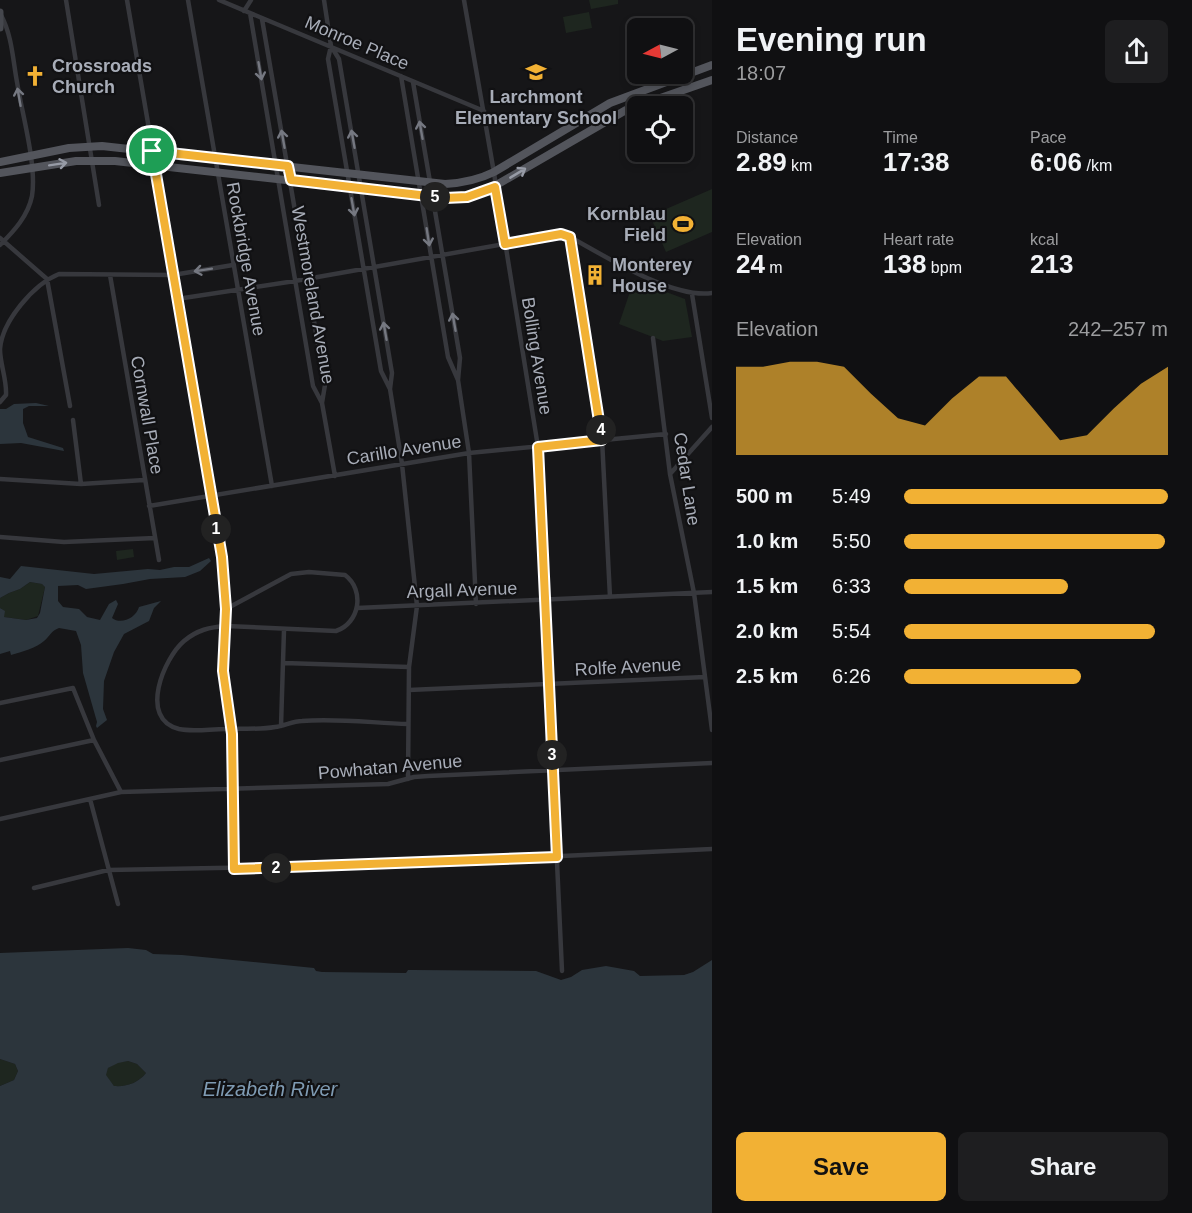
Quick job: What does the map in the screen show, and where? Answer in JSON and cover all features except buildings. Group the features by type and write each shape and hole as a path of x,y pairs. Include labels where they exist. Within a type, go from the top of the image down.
{"main road":[{"path":"0,12 0,27"},
{"path":"0,162 30,155 102,146 359,175 462,183 494,172 610,103 712,65"},
{"path":"0,173 92,160 433,197 467,197 495,187 618,114 712,80"}],"street":[{"path":"66,0 99,205"},
{"path":"127,0 222,557 226,609 223,671 231,729 234,869"},
{"name":"Rockbridge Avenue","path":"188,0 272,486"},
{"name":"Monroe Place","path":"219,0 484,111"},
{"path":"244,10 250,0"},
{"path":"324,0 331,46 328,59 349,187 381,371 390,388"},
{"name":"Bolling Avenue","path":"464,0 538,447 562,971"},
{"path":"0,12 10,44 30,155 33,187 24,218 1,241 47,279 70,406"},
{"name":"Westmoreland Avenue","path":"250,14 313,386 322,403 335,476"},
{"name":"Westmoreland Avenue","path":"262,19 325,385 322,403"},
{"path":"331,46 339,58 392,372 390,388 402,464 417,606 409,667 408,779"},
{"path":"401,76 448,357 458,380"},
{"path":"413,82 460,357 458,380 469,453 476,604"},
{"path":"177,299 296,281 561,234 636,273 692,294 712,293"},
{"path":"570,237 602,440 610,597"},
{"path":"0,402 6,395 0,349 5,328 11,317 47,279 59,274 173,275 232,265"},
{"name":"Cornwall Place","path":"110,275 159,560"},
{"path":"692,294 712,418"},
{"name":"Cedar Lane","path":"653,338 670,474 694,593 712,730"},
{"path":"73,420 81,484"},
{"path":"670,474 712,427"},
{"name":"Carillo Avenue","path":"149,506 469,453 666,434"},
{"path":"0,479 81,484 144,480"},
{"path":"0,537 64,542 155,538"},
{"path":"226,609 291,574 309,572 340,574 348,578 356,592 357,608 353,620 349,625 336,631 226,626 214,626 201,630 177,648 163,669 157,700 163,717 174,728 231,729 281,726 306,721 408,724"},
{"name":"Argall Avenue","path":"357,608 712,592"},
{"path":"281,726 285,630"},
{"path":"284,663 409,667"},
{"name":"Rolfe Avenue","path":"409,690 705,677"},
{"path":"0,703 73,688 94,740 121,792"},
{"path":"0,760 94,740"},
{"name":"Powhatan Avenue","path":"0,819 121,792 388,784 428,776 712,763"},
{"path":"90,799 118,903"},
{"path":"34,888 108,870 234,869 712,849"}],"shaded area":[{"path":"589,0 618,0 618,4 591,9"},
{"path":"589,12 592,28 566,33 563,17"},
{"name":"Kornblau Field","path":"712,189 712,232 666,252 650,216"},
{"path":"634,280 685,299 692,337 663,341 619,324"},
{"path":"133,549 134,557 117,560 116,551"},
{"path":"30,582 42,584 45,587 38,616 26,620 4,617 4,611 0,608 0,598"},
{"path":"0,1059 15,1064 18,1071 14,1080 0,1086"},
{"path":"128,1061 137,1064 146,1073 132,1084 114,1086 105,1075 108,1068 118,1062"}],"water":[{"path":"36,403 49,406 29,406 23,409 23,423 28,437 63,448 64,451 21,443 0,444 0,409 6,409 14,404"},
{"path":"209,558 211,561 200,571 185,577 150,579 86,589 78,585 58,586 58,601 63,607 79,609 87,617 100,620 109,604 116,600 118,604 112,618 120,621 132,617 139,607 161,601 154,608 149,621 124,634 114,652 104,681 103,709 107,720 97,728 83,673 81,645 76,631 59,628 33,648 11,655 10,651 0,654 0,608 5,611 4,617 26,620 37,618 40,613 45,587 42,584 30,582 0,598 0,577 10,579 21,566 94,574 189,567"},
{"name":"Elizabeth River","path":"128,948 146,950 153,954 314,968 322,972 536,971 561,980 582,970 606,966 634,971 640,976 684,975 712,960 712,1213 0,1213 0,1086 14,1080 18,1071 15,1064 0,1059 0,953","holes":["128,1061 137,1064 146,1073 132,1084 114,1086 106,1075 108,1068 118,1063"]}],"place":[{"name":"Larchmont Elementary School","path":"536,72"},
{"name":"Crossroads Church","path":"35,76"},
{"name":"Kornblau Field","path":"683,224"},
{"name":"Monterey House","path":"595,275"}],"route":[{"path":"152,151 288,166 291,180 433,197 467,197 495,187 505,244 561,234 570,237 602,440 538,447 557,857 234,869 232,734 225,698 223,671 226,609 222,557 152,151"}]}
